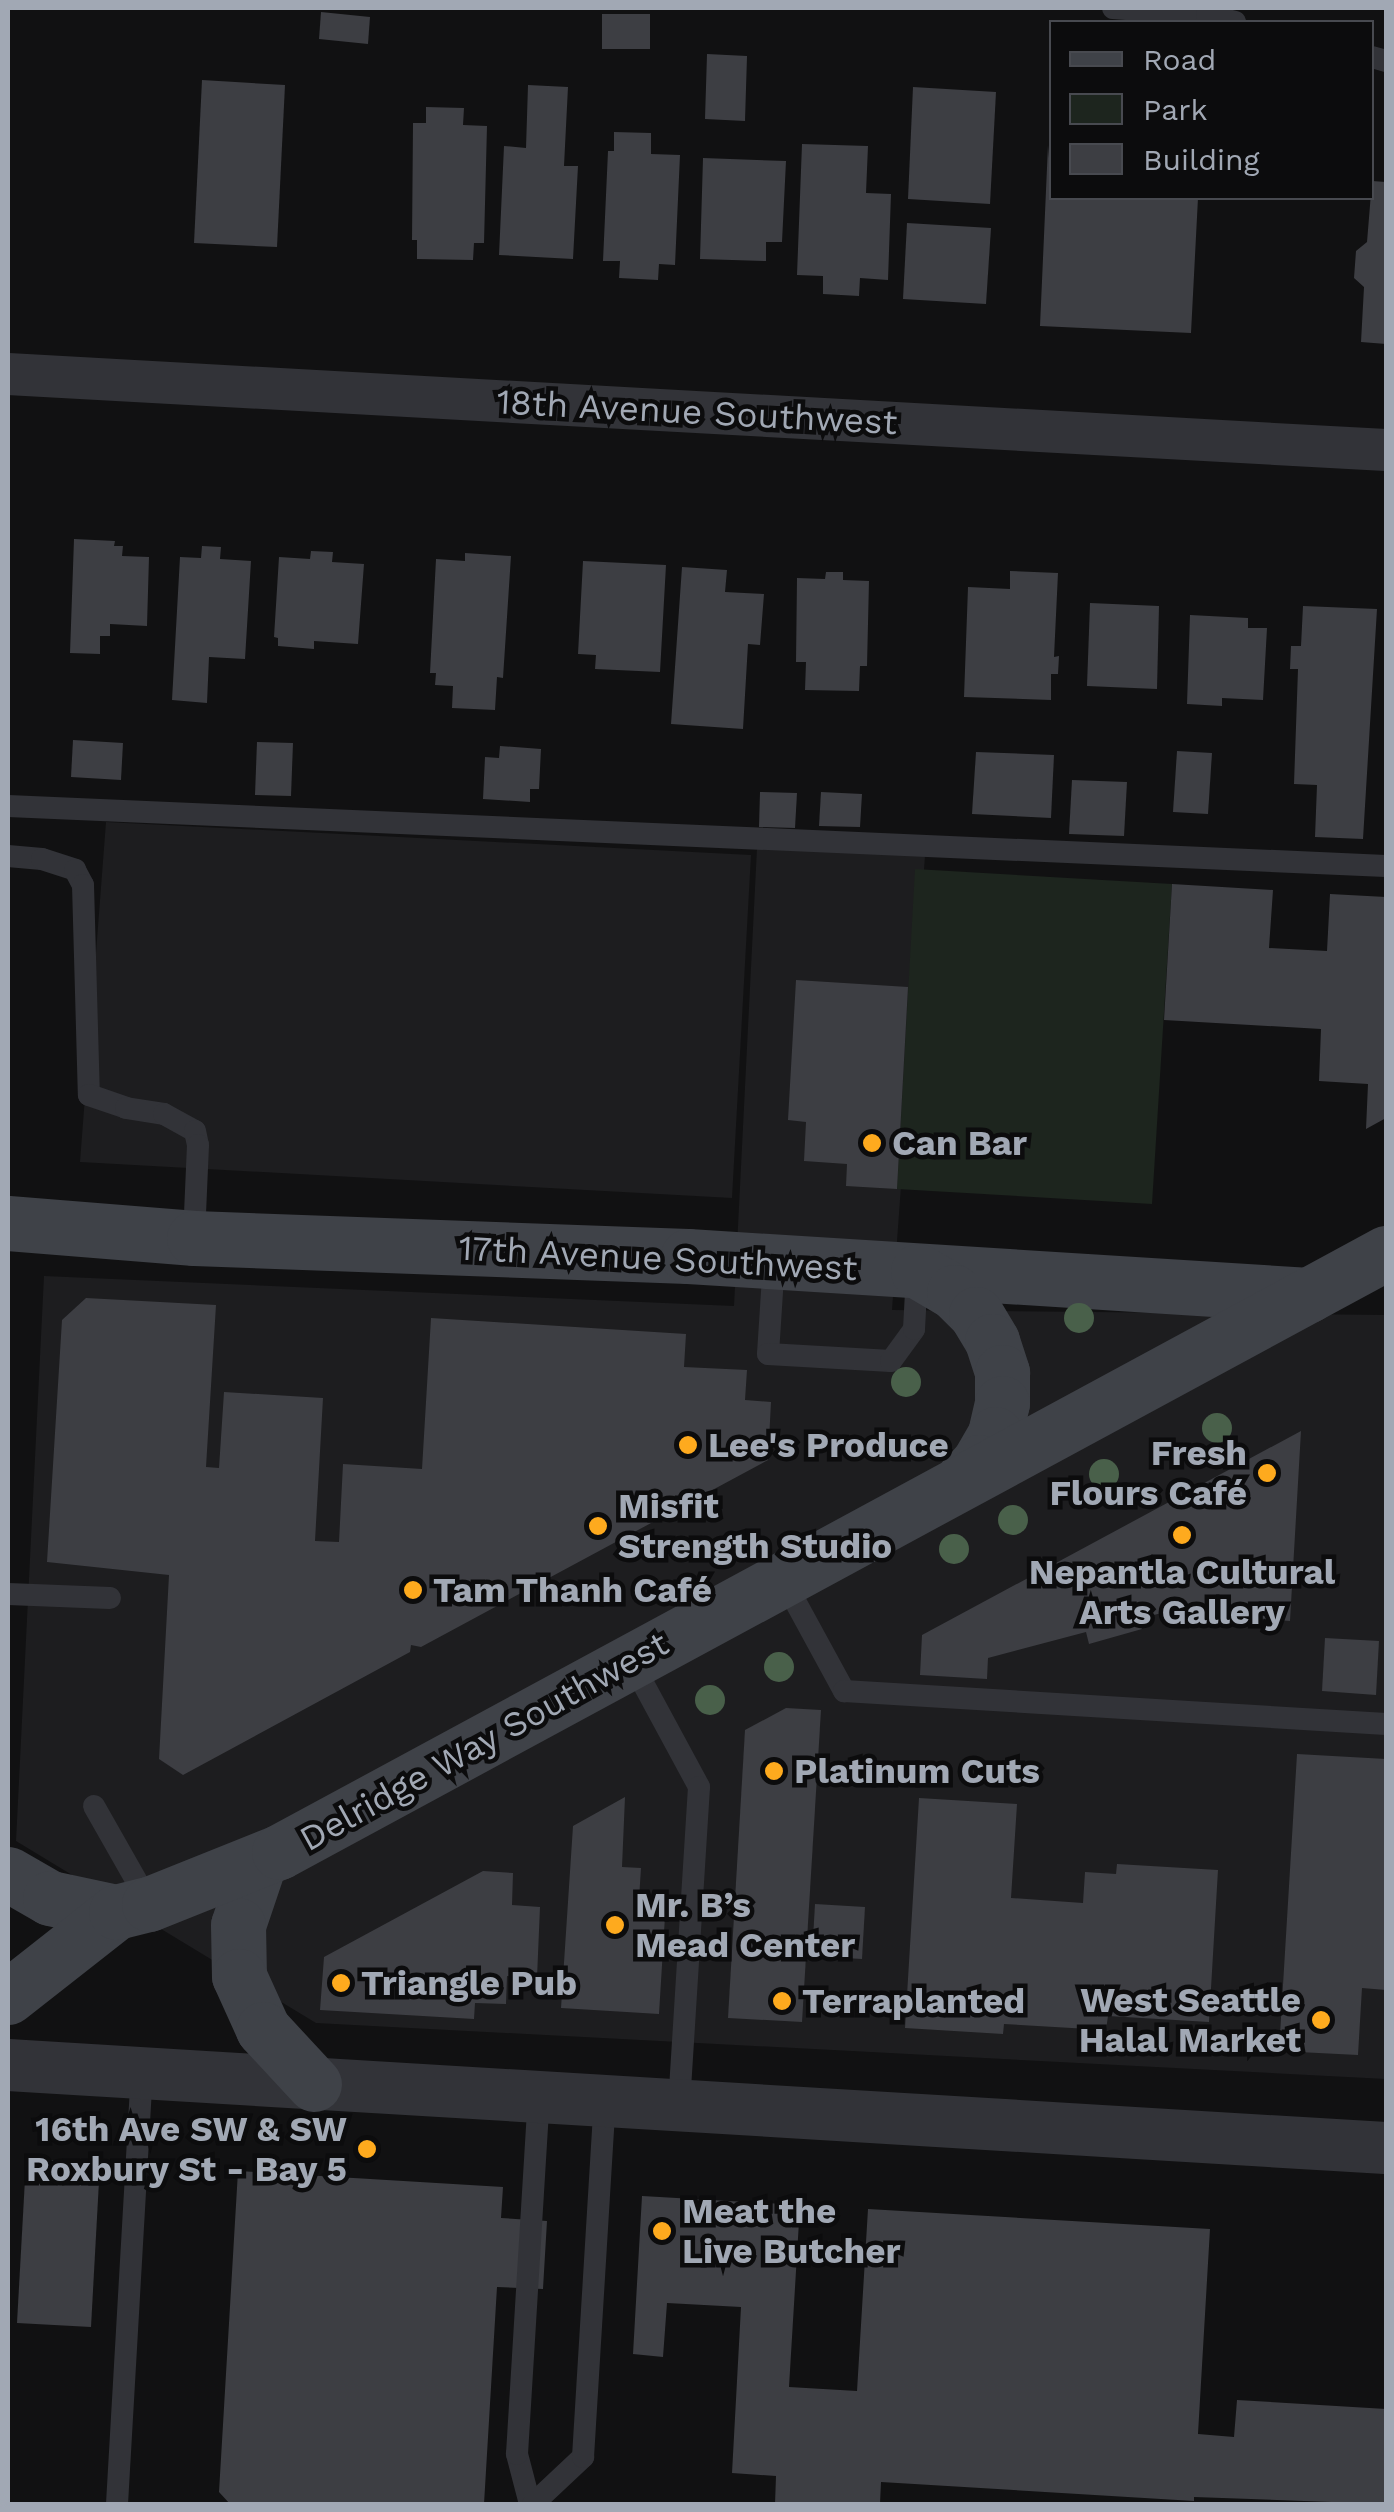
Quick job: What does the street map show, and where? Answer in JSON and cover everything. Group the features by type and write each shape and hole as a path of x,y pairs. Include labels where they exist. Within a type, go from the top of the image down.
{"main road":[{"name":"17th Avenue Southwest","path":"8,1223 194,1238 774,1261 1308,1295"},
{"name":"Delridge Way Southwest","path":"8,1997 133,1908 259,1863 1386,1253"},
{"path":"918,1270 954,1292 976,1314 992,1341 1002,1372 1002,1403 995,1434 979,1462 958,1485"},
{"path":"259,1863 238,1925 239,1976 263,2029 314,2084"},
{"path":"8,1874 50,1898 133,1908"}],"street":[{"name":"18th Avenue Southwest","path":"8,374 1386,450"},
{"path":"8,2065 1386,2148"}],"lane":[{"path":"1113,8 1225,20"},
{"path":"8,806 1386,866"},
{"path":"8,856 42,859 75,870 83,886 89,1095 126,1108 164,1114 194,1131 198,1145 194,1238"},
{"path":"774,1261 768,1354 892,1362 914,1329 918,1270"},
{"path":"783,1578 844,1692 1386,1724"},
{"path":"8,1594 110,1598"},
{"path":"631,1661 699,1787 679,2106"},
{"path":"94,1806 133,1908"},
{"path":"117,2504 142,2074"},
{"path":"539,2098 518,2454 532,2504 584,2457 605,2101"}],"shaded area":[{"path":"106,822 751,855 732,1198 80,1162"},
{"path":"757,848 925,856 892,1310 1386,1315 1386,2079 316,2023 16,1841 44,1276 734,1306"}],"green space":[{"path":"915,869 1172,884 1152,1204 897,1189"}],"building":[{"path":"321,12 370,17 368,44 319,39"},
{"path":"602,14 650,14 650,49 602,49"},
{"path":"707,54 747,56 745,121 705,119"},
{"path":"202,80 285,85 277,247 194,243"},
{"path":"528,85 568,87 564,166 578,166 573,259 499,255 504,146 526,148"},
{"path":"913,87 996,92 990,204 908,199"},
{"path":"426,107 464,108 463,125 487,126 484,243 474,243 473,260 417,259 417,240 412,240 413,123 426,123"},
{"path":"614,132 651,133 651,154 680,155 675,265 659,264 658,280 619,278 620,261 603,261 608,151 614,151"},
{"path":"802,144 868,146 866,193 891,194 888,280 860,278 859,296 823,294 823,276 797,275"},
{"path":"1048,145 1049,200 1198,200 1191,333 1040,326"},
{"path":"703,158 786,161 782,242 766,242 766,261 700,259"},
{"path":"1374,181 1386,182 1386,344 1361,342 1364,287 1354,278 1356,251 1367,242"},
{"path":"907,223 991,228 986,304 903,299"},
{"path":"74,539 115,541 114,546 123,546 122,556 149,557 147,626 110,624 110,636 100,636 100,654 70,653"},
{"path":"202,546 221,547 220,559 251,561 245,659 209,657 207,703 172,700 180,557 201,558"},
{"path":"311,551 333,552 332,562 364,564 358,644 314,641 314,649 278,646 278,638 274,637 279,557 310,559"},
{"path":"465,553 511,556 503,678 497,677 495,710 452,708 453,686 435,685 436,673 430,673 436,559 465,561"},
{"path":"583,561 666,565 660,672 595,669 596,655 578,654"},
{"path":"682,567 727,570 725,592 764,594 760,645 748,644 743,729 671,724"},
{"path":"1010,571 1058,573 1054,657 1059,656 1058,674 1051,674 1051,700 964,697 968,587 1010,589"},
{"path":"826,572 843,572 843,580 869,581 867,666 860,666 859,691 805,690 806,662 796,662 797,578 825,579"},
{"path":"1090,603 1159,606 1157,689 1087,686"},
{"path":"1303,606 1377,609 1363,839 1315,837 1317,785 1294,784 1298,669 1290,669 1291,646 1301,646"},
{"path":"1190,615 1248,618 1248,628 1267,628 1263,700 1222,698 1222,706 1187,704"},
{"path":"73,740 123,743 121,780 71,777"},
{"path":"257,742 293,743 291,796 255,795"},
{"path":"500,746 541,749 539,789 530,789 530,802 483,799 485,757 499,758"},
{"path":"1177,751 1212,753 1208,814 1173,812"},
{"path":"976,752 1054,755 1051,818 972,814"},
{"path":"1072,780 1127,782 1124,836 1069,834"},
{"path":"760,792 797,793 795,828 759,827"},
{"path":"821,792 862,794 860,827 819,826"},
{"path":"1172,884 1273,890 1269,948 1327,951 1330,894 1386,897 1386,1118 1366,1129 1368,1084 1319,1081 1321,1029 1164,1020"},
{"path":"796,980 908,987 897,1189 846,1186 847,1164 804,1161 806,1122 788,1120"},
{"path":"86,1298 216,1305 206,1467 219,1468 224,1392 323,1398 315,1541 339,1542 343,1464 422,1469 431,1318 686,1334 684,1367 747,1370 745,1400 771,1402 768,1460 421,1647 411,1645 410,1652 183,1775 159,1759 169,1575 47,1562 62,1320"},
{"path":"1301,1431 1290,1621 1233,1617 1202,1626 1195,1604 1139,1619 1142,1629 1089,1644 1086,1632 988,1658 987,1679 920,1675 922,1635"},
{"path":"1325,1638 1379,1641 1376,1695 1322,1691"},
{"path":"786,1708 821,1710 802,2022 728,2018 745,1730"},
{"path":"1297,1754 1386,1759 1386,1990 1362,1988 1358,2055 1279,2051"},
{"name":"Mr. B’s Mead Center","path":"625,1797 622,1867 641,1868 639,1899 666,1900 659,2014 561,2008 573,1826"},
{"path":"919,1798 1017,1804 1011,1898 1083,1903 1085,1872 1116,1874 1117,1864 1218,1870 1209,2022 1108,2016 1106,2030 1004,2024 1003,2034 905,2028"},
{"path":"483,1871 513,1873 512,1905 540,1907 537,1978 507,1976 506,2004 475,2003 474,2019 320,2010 324,1957"},
{"path":"815,1904 865,1907 862,1959 812,1956"},
{"path":"46,2160 100,2163 91,2327 17,2323 25,2179"},
{"path":"238,2171 503,2187 501,2218 547,2221 543,2289 497,2287 484,2504 230,2504 219,2492"},
{"path":"642,2196 800,2205 789,2387 857,2391 868,2209 1210,2229 1198,2434 1234,2437 1237,2400 1386,2409 1386,2504 1194,2497 1194,2501 881,2482 880,2504 775,2504 776,2476 732,2473 741,2307 667,2303 663,2357 633,2354"}],"place":[{"name":"Can Bar","path":"872,1143"},
{"name":"Lee's Produce","path":"688,1445"},
{"name":"Fresh Flours Café","path":"1267,1473"},
{"name":"Misfit Strength Studio","path":"598,1526"},
{"name":"Nepantla Cultural Arts Gallery","path":"1182,1535"},
{"name":"Tam Thanh Café","path":"413,1590"},
{"name":"Platinum Cuts","path":"774,1771"},
{"name":"Mr. B’s Mead Center","path":"615,1925"},
{"name":"Triangle Pub","path":"341,1983"},
{"name":"Terraplanted","path":"782,2001"},
{"name":"West Seattle Halal Market","path":"1321,2020"},
{"name":"16th Ave SW & SW Roxbury St - Bay 5","path":"367,2149"},
{"name":"Meat the Live Butcher","path":"662,2231"}]}
